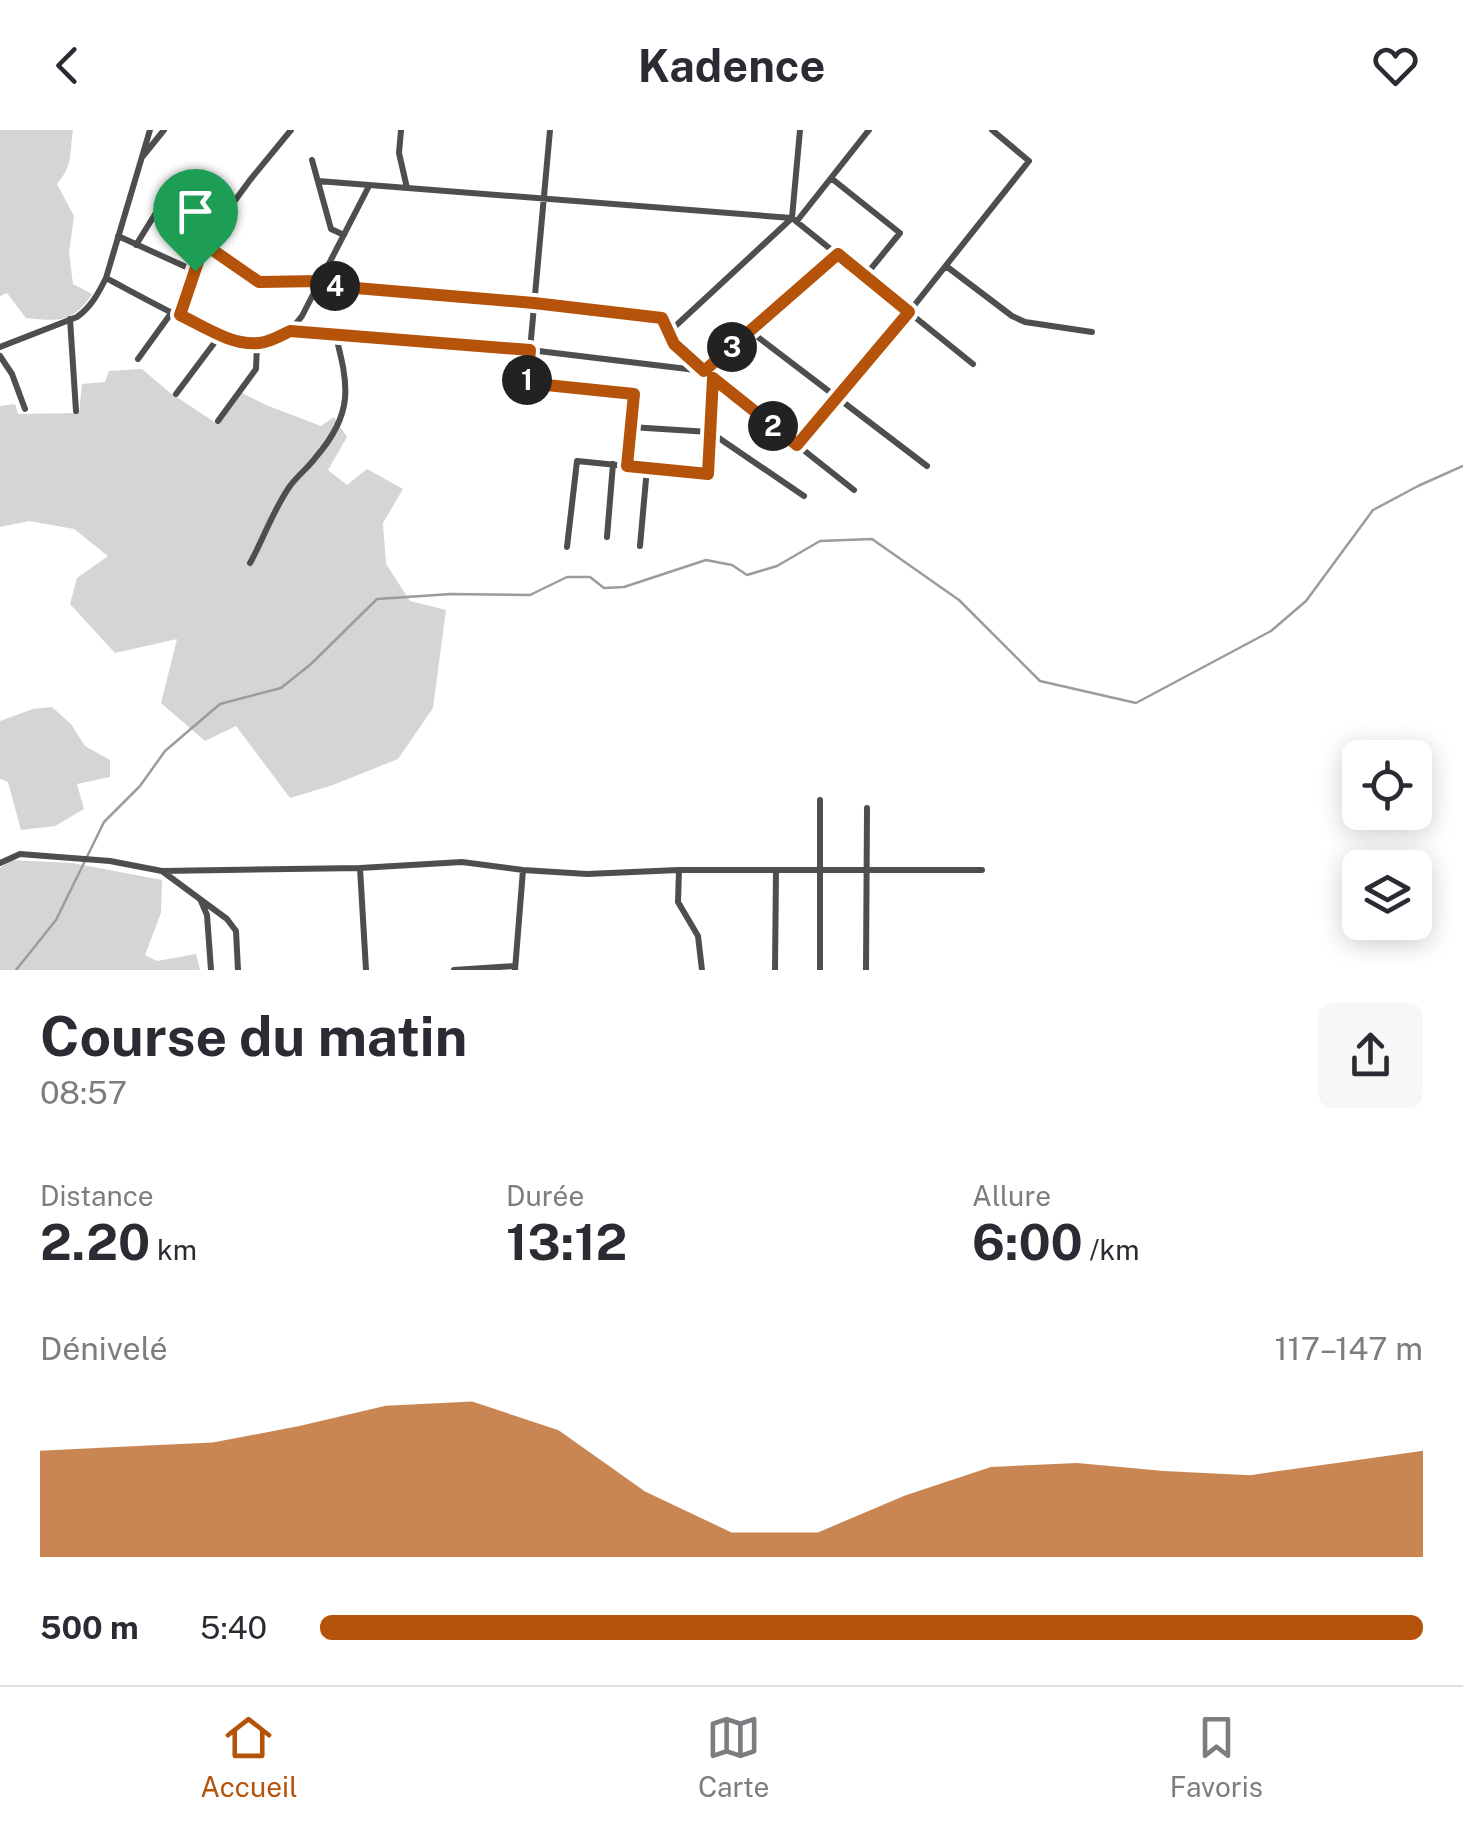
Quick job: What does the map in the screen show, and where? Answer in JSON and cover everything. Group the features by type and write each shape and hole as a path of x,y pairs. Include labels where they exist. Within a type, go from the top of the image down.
{"street":[{"path":"0,347 70,320 91,304 106,278 150,130"},
{"path":"139,160 164,130"},
{"path":"138,359 176,314 205,242 292,130"},
{"path":"400,130 398,153 406,188"},
{"path":"550,130 527,383 634,394 627,466"},
{"path":"669,332 794,220 870,130"},
{"path":"797,445 1029,160 992,130"},
{"path":"794,220 800,132"},
{"path":"312,160 330,229 344,235"},
{"path":"831,178 900,234 865,276"},
{"path":"318,181 794,220 973,364"},
{"path":"136,244 175,182"},
{"path":"106,278 221,334 257,344 268,341 290,331 302,316 369,186"},
{"path":"163,202 205,242 259,282 321,283 662,318 674,344 704,371 854,490"},
{"path":"118,236 195,271"},
{"path":"290,331 530,350 704,371 838,254"},
{"path":"946,266 1025,322 1092,332"},
{"path":"70,320 76,411"},
{"path":"750,331 927,466"},
{"path":"250,563 288,488 318,456 340,424 346,386 334,333"},
{"path":"176,394 221,334"},
{"path":"218,420 256,369 257,344"},
{"path":"0,356 12,374 25,409"},
{"path":"567,547 576,461 708,474 713,378"},
{"path":"630,427 710,432 804,496"},
{"path":"607,537 613,464"},
{"path":"640,546 647,468"},
{"path":"820,800 820,970"},
{"path":"866,808 866,970"},
{"path":"0,864 20,854 121,862 162,870 360,868 462,862 587,874 679,870 982,870"},
{"path":"360,868 366,970"},
{"path":"162,870 227,919 236,931 238,970"},
{"path":"454,970 515,968 523,870"},
{"path":"679,870 678,902 698,936 702,970"},
{"path":"775,970 776,870"},
{"path":"201,899 208,915 212,970"}],"shaded area":[{"path":"0,130 73,130 68,164 57,184 74,216 69,253 73,284 92,294 71,316 26,318 7,293 0,296"},
{"path":"142,369 219,425 242,393 321,426 334,417 347,437 328,470 347,485 367,469 403,489 383,523 386,564 410,601 446,610 433,708 398,759 290,798 236,726 205,741 161,703 177,639 115,653 70,604 77,578 108,556 74,529 29,521 0,527 0,406 15,404 18,414 79,413 82,384 105,382 109,371"},
{"path":"52,707 71,724 85,746 110,760 110,777 77,784 84,809 55,826 21,830 8,782 0,779 0,721 33,709"},
{"path":"10,860 72,863 162,880 161,913 145,955 157,961 196,954 200,970 0,970 0,868"}],"waterway":[{"path":"16,970 56,920 104,822 140,786 165,751 220,704 281,688 377,599 451,594 530,595 567,577 590,577 604,588 624,587 706,560 732,565 747,575 777,566 820,541 872,539 959,600 1040,681 1136,703 1271,631 1306,601 1373,510 1463,466"}],"route":[{"path":"204,244 259,282 322,281 320,285 662,318 674,344 704,371 838,254 909,312 797,445 713,378 708,474 627,466 634,394 527,383 530,350 290,331 257,344 235,340 180,315 195,271 204,244"}]}
